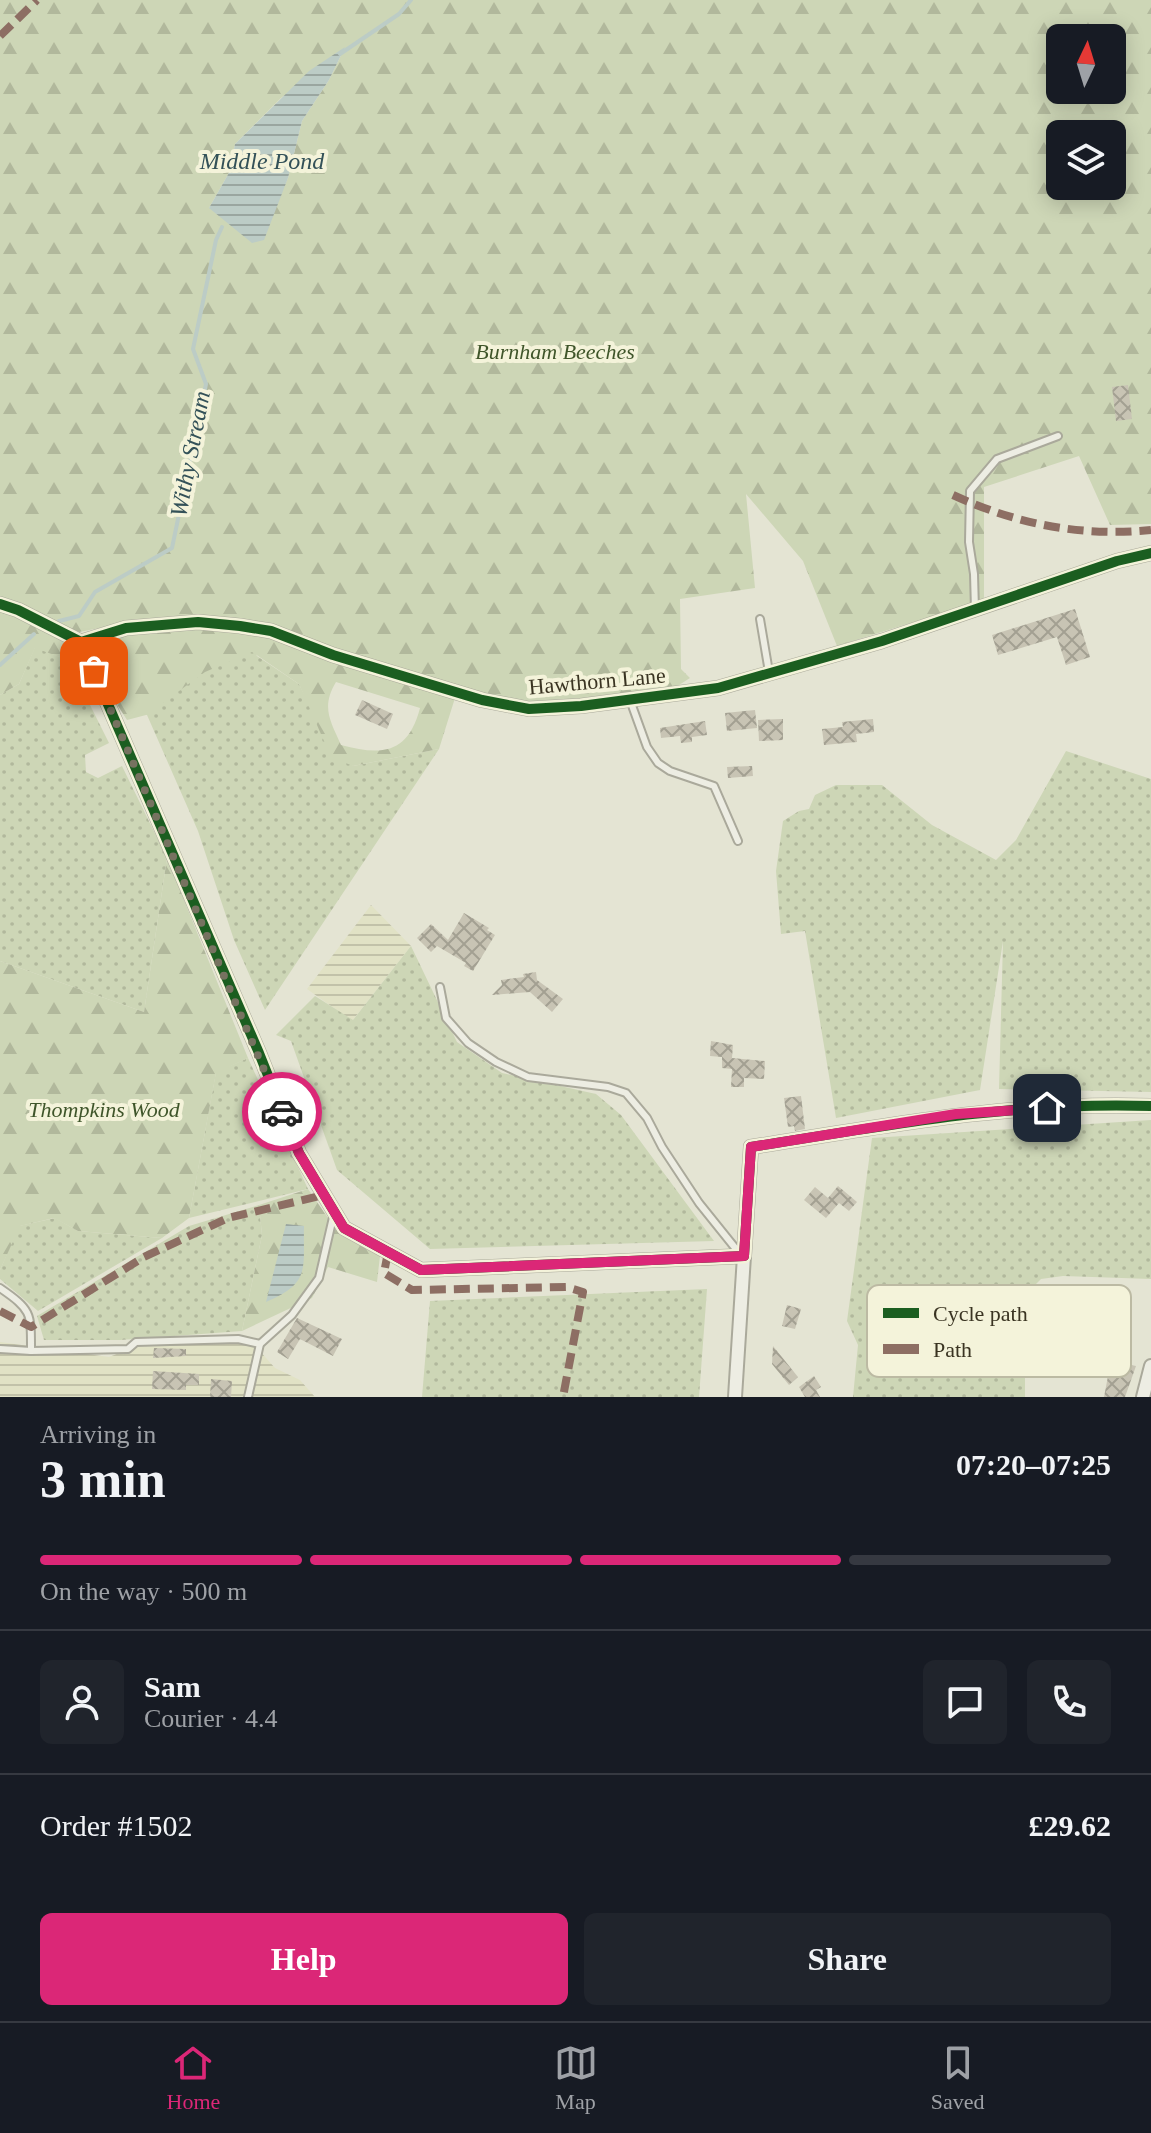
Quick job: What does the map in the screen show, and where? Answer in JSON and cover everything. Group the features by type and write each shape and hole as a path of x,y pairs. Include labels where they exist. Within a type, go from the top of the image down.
{"street":[{"name":"Hawthorn Lane","path":"81,642 126,628 198,622 240,626 271,631 333,655 482,700 529,709 718,688 882,641 1117,561 1151,553"},
{"path":"0,604 81,642 253,1038 299,1153 344,1228 421,1270 743,1257"},
{"path":"735,1397 751,1147 956,1114 1107,1104 1151,1106"},
{"path":"1143,1397 1151,1366"}],"lane":[{"path":"975,610 969,542 970,491 997,459 1058,436"},
{"path":"760,619 769,672"},
{"path":"630,700 651,755 670,771 714,786 738,841"},
{"path":"440,987 446,1018 468,1043 496,1062 528,1077 608,1087 626,1093 647,1118 699,1203 743,1257"},
{"path":"248,1397 260,1344 292,1315 319,1278 334,1213"},
{"path":"0,1288 21,1302 31,1317 31,1351"},
{"path":"0,1349 128,1349 136,1342 238,1339 260,1344"}],"green space":[{"name":"Burnham Beeches","path":"0,0 1151,0 1151,524 1110,525 1079,456 984,487 984,600 837,646 803,561 746,494 755,588 680,599 681,669 690,678 679,685 677,691 547,706 480,695 343,653 274,626 234,619 147,619 79,632 0,599","holes":["344,49 329,80 302,121 288,178 276,204 209,208 230,171 235,144 281,98"]},
{"path":"0,611 78,658 69,663 109,743 85,755 86,772 98,778 122,766 167,858 144,1012 0,961 0,695 19,684 35,647 65,659"},
{"path":"0,611 39,625 60,639 77,660 82,673 68,660 35,648 19,684 0,695"},
{"path":"166,627 243,630 274,637 455,698 439,749 353,766 331,757 299,684 252,652 205,672 146,715 127,720 106,687 90,652 116,637","holes":["336,682 420,708 415,723 401,743 391,748 369,750 341,745 328,706"]},
{"path":"243,630 257,656 299,684 316,718 353,766 439,749 265,1010 234,940 198,831 147,715 138,713"},
{"path":"1066,751 1151,779 1151,1092 999,1089 1003,941 980,1090 836,1118 805,931 781,934 776,871 783,821 809,809 815,795 836,785 882,785 932,825 996,860 1016,840"},
{"name":"Thompkins Wood","path":"167,858 248,1058 216,1073 189,1218 162,1238 78,1231 54,1218 20,1226 0,1270 0,961 144,1012"},
{"path":"371,905 411,946 352,1021 307,989"},
{"path":"411,946 457,1042 502,1073 596,1094 621,1115 714,1241 430,1249 337,1170 291,1041 276,1035 315,996 353,1020"},
{"path":"248,1058 308,1189 189,1218 216,1072"},
{"path":"1151,1120 1151,1279 1063,1276 1041,1279 1035,1285 867,1285 867,1377 1025,1377 1025,1397 853,1397 858,1345 847,1321 872,1138"},
{"path":"308,1189 340,1235 380,1256 377,1282 328,1267 312,1298 242,1331 262,1235 259,1205"},
{"path":"259,1205 262,1235 242,1331 120,1340 44,1340 37,1316 189,1226"},
{"path":"55,1218 78,1231 162,1238 38,1311 0,1279 0,1270 19,1226"},
{"path":"707,1289 699,1397 422,1397 430,1301"},
{"path":"249,1339 275,1368 300,1380 315,1397 0,1397 0,1342 109,1357 137,1346"}],"water":[{"name":"Middle Pond","path":"345,47 329,80 302,121 288,178 264,240 252,243 209,208 230,171 235,144 309,71"},
{"path":"286,1224 304,1226 302,1273 291,1288 266,1302"}],"building":[{"path":"1128,385 1132,419 1116,421 1112,387"},
{"path":"1075,609 1090,657 1066,665 1057,637 998,655 992,635"},
{"path":"362,700 393,714 387,729 355,715"},
{"path":"755,710 757,728 727,731 725,713"},
{"path":"783,719 783,740 759,741 758,720"},
{"path":"873,719 874,732 856,734 857,742 824,745 822,729 843,727 842,722"},
{"path":"705,721 707,735 692,737 692,742 681,743 680,736 661,738 660,728"},
{"path":"752,766 753,776 728,778 727,767"},
{"path":"464,913 495,935 473,971 464,966 466,963 437,946 431,952 417,938 431,924 448,940"},
{"path":"536,972 537,980 563,999 552,1012 530,992 492,995 502,985 501,980"},
{"path":"711,1041 733,1045 732,1058 765,1061 764,1079 744,1078 744,1087 731,1087 732,1069 722,1068 722,1057 710,1056"},
{"path":"801,1096 805,1129 795,1131 794,1126 788,1127 784,1098"},
{"path":"838,1186 857,1202 849,1211 839,1203 826,1218 804,1200 815,1187 828,1198"},
{"path":"787,1305 801,1309 795,1329 782,1326"},
{"path":"297,1318 342,1339 333,1356 300,1339 288,1359 277,1352"},
{"path":"773,1346 798,1377 789,1385 772,1364"},
{"path":"154,1348 186,1349 186,1356 153,1358"},
{"path":"1131,1365 1136,1366 1125,1397 1104,1397 1108,1377 1131,1377"},
{"path":"153,1371 199,1374 199,1385 186,1385 186,1390 152,1389"},
{"path":"814,1376 821,1387 816,1390 820,1397 805,1397 799,1387"},
{"path":"211,1379 232,1381 231,1397 210,1397"}],"waterway":[{"name":"Withy Stream","path":"340,54 399,14 411,0"},
{"name":"Withy Stream","path":"59,621 79,616 95,592 172,548 206,384 193,349 216,240 222,227"},
{"name":"Withy Stream","path":"0,665 34,634"}],"marked path":[{"path":"0,36 37,0"},
{"path":"953,495 1001,514 1049,526 1099,532 1151,530"},
{"path":"0,1311 31,1327 144,1257 228,1218 324,1195"},
{"path":"388,1252 384,1273 412,1290 566,1287 583,1292 563,1397"}],"cycle path":[{"path":"0,604 81,642 126,628 198,622 271,631 333,655 482,700 529,709 581,706 718,688 882,641 1117,561 1151,553"},
{"path":"81,642 259,1053 299,1153 344,1228 421,1270 744,1256 751,1147 900,1123 1000,1111 1100,1105 1151,1106"}],"way so far":[{"path":"94,671 282,1112"}],"route":[{"path":"282,1112 299,1153 344,1228 421,1270 744,1256 751,1147 956,1114 1047,1108"}]}
